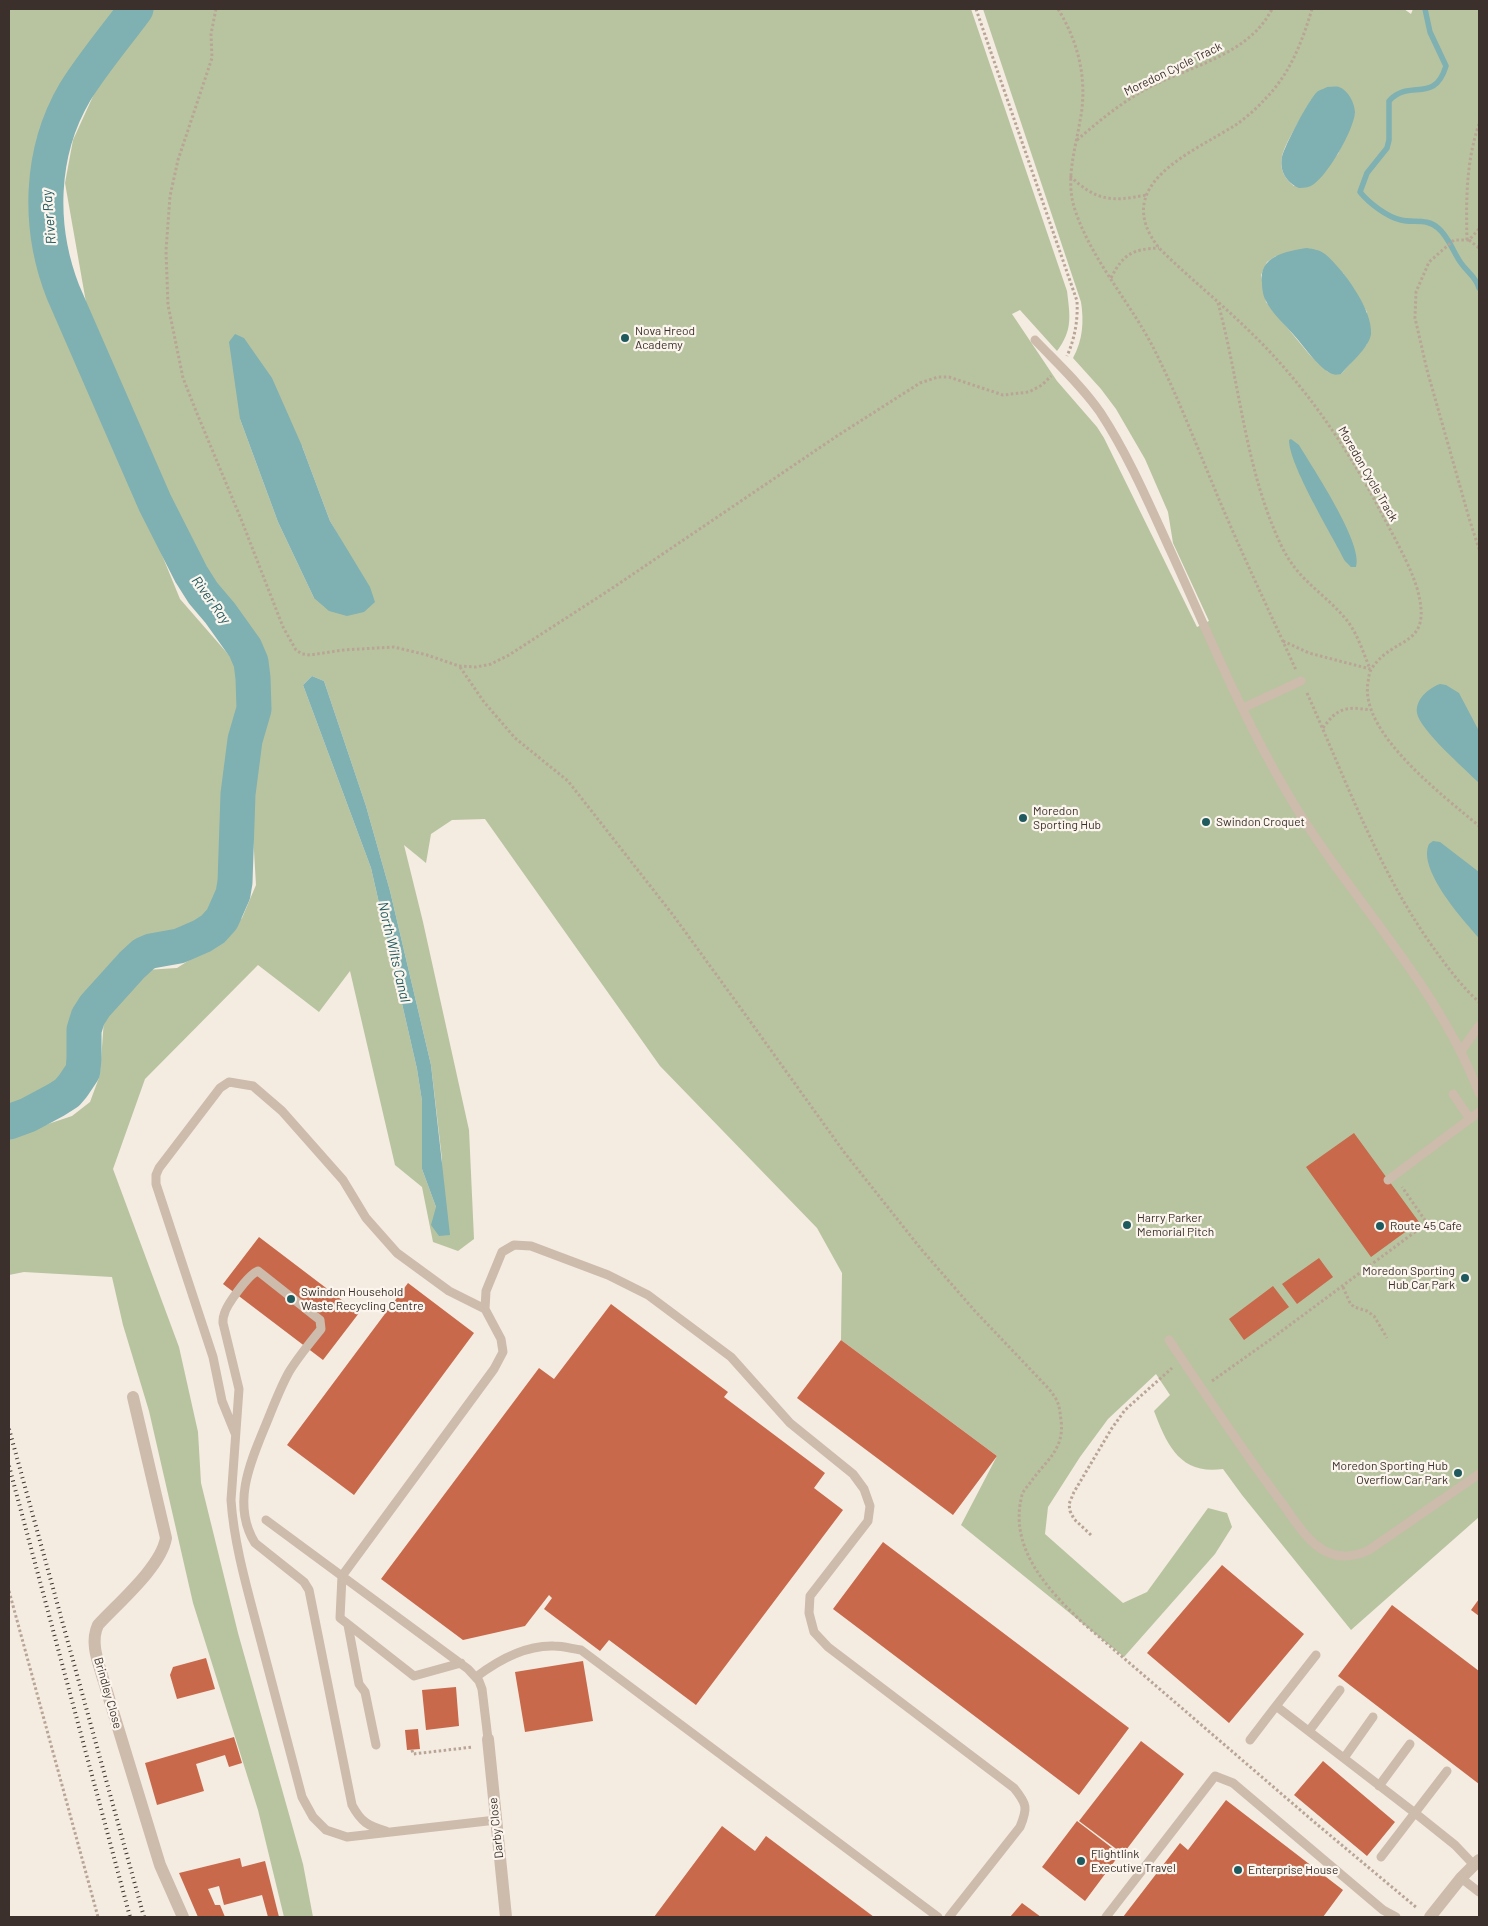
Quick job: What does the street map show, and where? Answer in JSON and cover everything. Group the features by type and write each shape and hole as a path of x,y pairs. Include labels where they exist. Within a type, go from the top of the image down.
{"street":[{"name":"Brindley Close","path":"133,1397 166,1538 159,1558 98,1625 94,1642 100,1672 160,1865 182,1917"},
{"name":"Darby Close","path":"488,1739 506,1917"},
{"path":"1430,1917 1461,1878 1477,1863"}],"lane":[{"path":"1035,340 1100,412 1118,442 1276,774 1310,830 1414,971 1461,1050 1479,1093"},
{"path":"1243,708 1301,681"},
{"path":"1461,1050 1479,1026"},
{"path":"236,1436 222,1400 213,1357 156,1184 156,1175 159,1168 220,1088 229,1082 253,1086 282,1111 343,1180 366,1218 397,1253 449,1291 485,1309"},
{"path":"1453,1094 1470,1119"},
{"path":"1391,1178 1479,1112"},
{"path":"461,1663 414,1676 340,1618 342,1576 494,1369 503,1352 501,1339 485,1309 486,1291 502,1252 514,1244 531,1246 608,1275 648,1295 731,1356 790,1423 853,1474 864,1489 870,1506 868,1521 810,1596 808,1613 814,1632 828,1647 1014,1788 1024,1801 1026,1812 1020,1827 949,1917"},
{"path":"386,1831 367,1824 358,1817 352,1805 309,1590 304,1582 255,1543 245,1516 246,1477 253,1456 289,1372 321,1328 320,1320 258,1271 254,1272 248,1279 224,1314 223,1323 239,1389 231,1500 236,1540 302,1796 313,1818 326,1830 347,1837 386,1831 496,1820"},
{"path":"1169,1340 1251,1462 1303,1531 1324,1551 1347,1557 1369,1550 1479,1474"},
{"path":"266,1520 461,1663 476,1677 482,1689 488,1739"},
{"path":"348,1625 359,1684 365,1692 376,1745"},
{"path":"476,1677 492,1665 509,1656 535,1649 554,1646 582,1650 938,1917"},
{"path":"1250,1740 1316,1655"},
{"path":"1309,1732 1340,1690"},
{"path":"1276,1706 1477,1863"},
{"path":"1344,1758 1373,1717"},
{"path":"1379,1786 1410,1744"},
{"path":"1381,1857 1447,1771"},
{"path":"1106,1917 1215,1776 1233,1784 1380,1913 1396,1917"},
{"path":"1461,1878 1479,1892"}],"path":[{"path":"216,9 211,34 212,58 178,160 170,196 166,251 168,305 183,378 192,403 263,574 282,628 296,650 302,654 310,655 343,650 394,648 427,655 459,666 476,667 491,664 510,655 837,436 920,383 938,377 950,377 1003,395 1018,394 1029,392 1042,385 1060,367 1068,354 1075,334 1078,317 1077,301 976,9"},
{"path":"1058,9 1075,42 1080,59 1083,100 1070,176 1072,200 1082,228 1111,278 1130,306 1163,366 1226,518 1323,729 1376,850 1398,892 1438,954 1458,980 1479,1002"},
{"name":"Moredon Cycle Track","path":"1076,140 1126,101 1228,52 1245,41 1260,26 1272,9"},
{"path":"1070,176 1083,188 1095,195 1112,200 1146,195 1164,172 1175,162 1239,123 1266,98 1278,84 1298,51 1312,9"},
{"path":"1468,240 1467,174 1473,141 1479,124"},
{"name":"Moredon Cycle Track","path":"1146,195 1143,219 1151,238 1244,325 1280,362 1314,404 1370,489 1399,546 1416,586 1421,605 1420,623 1415,633 1379,659 1370,669"},
{"path":"1468,240 1479,228"},
{"path":"1479,248 1468,240 1454,240 1429,262 1416,292 1415,318 1427,370 1479,549"},
{"path":"1111,278 1118,264 1127,255 1141,248 1160,248"},
{"path":"1218,302 1228,340 1251,457 1281,544 1292,566 1304,580 1344,616 1351,626 1370,669 1367,688 1370,710 1380,730 1397,752 1479,826"},
{"path":"1282,640 1309,653 1370,669"},
{"path":"459,666 484,702 515,738 568,781 678,923 850,1160 921,1249 974,1310 1050,1389 1059,1401 1062,1425 1060,1441 1055,1453 1022,1493 1018,1518 1021,1540 1034,1568 1056,1598 1313,1821 1419,1909"},
{"path":"1323,729 1331,717 1341,710 1354,707 1370,710"},
{"path":"1201,1389 1427,1223 1391,1178"},
{"path":"1342,1286 1350,1303 1354,1307 1367,1311 1374,1316 1387,1338"},
{"path":"1091,1535 1074,1519 1070,1511 1069,1504 1074,1492 1112,1428 1125,1410 1182,1360"},
{"path":"9,1591 98,1917"},
{"path":"412,1750 413,1754 474,1747 474,1750"}],"green space":[{"path":"9,9 123,9 43,141 34,226 53,289 180,599 241,669 247,705 227,777 229,831 227,881 216,907 196,927 117,956 93,988 67,1070 43,1092 9,1107"},
{"path":"147,9 971,9 1067,291 1069,322 1066,336 1057,351 1020,310 1012,314 1057,381 1097,427 1104,438 1197,627 1209,621 1173,543 1168,512 1145,459 1116,409 1073,358 1082,330 1081,302 983,9 1404,9 1411,14 1413,9 1479,9 1479,1517 1351,1630 1223,1469 1208,1470 1196,1467 1177,1455 1170,1446 1154,1411 1170,1395 1156,1374 1108,1419 1080,1457 1048,1507 1045,1534 1123,1603 1147,1592 1208,1508 1227,1513 1232,1527 1215,1554 1124,1657 961,1525 997,1456 841,1340 842,1273 817,1228 660,1066 485,819 452,820 431,834 426,863 404,845 469,1130 474,1239 458,1251 433,1242 422,1187 395,1165 350,971 319,1012 258,965 145,1079 113,1169 179,1347 198,1432 201,1483 238,1633 303,1864 313,1917 284,1917 258,1810 193,1603 149,1411 123,1325 112,1277 24,1272 9,1275 9,1137 72,1116 90,1102 100,1075 104,1019 127,983 146,970 177,968 213,945 242,918 256,885 250,783 267,708 250,659 196,582 87,308 65,183 73,140 105,70","holes":["1311,100 1355,113 1338,154 1294,186 1288,180 1281,166 1282,157 1290,137","1276,256 1343,273 1367,312 1367,344 1341,374 1328,372 1309,354 1266,302 1261,275 1267,262","240,419 302,446 330,521 346,549 314,598 278,522","312,676 324,681 366,806 390,891 431,1065 442,1159 439,1236 436,1207 422,1169 422,1101 417,1069 371,868 303,685"]}],"water":[{"path":"1327,87 1339,87 1348,94 1355,109 1353,121 1345,140 1320,179 1312,185 1299,188 1285,176 1281,162 1282,157 1292,134 1313,96"},
{"path":"1307,248 1323,253 1340,269 1362,302 1370,324 1371,334 1367,345 1341,374 1335,375 1330,373 1315,360 1271,310 1263,294 1262,274 1269,261 1283,253"},
{"path":"235,334 244,338 272,378 302,446 330,521 370,587 375,602 364,612 347,616 329,611 314,598 278,522 240,419 229,342"},
{"path":"1291,439 1299,445 1345,524 1356,556 1356,567 1351,567 1345,561 1312,500 1296,466 1291,451 1289,440"},
{"name":"North Wilts Canal","path":"312,676 324,681 366,806 390,891 431,1065 450,1235 439,1236 431,1225 436,1207 422,1169 422,1101 417,1069 371,868 303,685"},
{"path":"1440,684 1446,685 1459,693 1479,731 1479,783 1434,739 1417,713 1420,699 1431,688"},
{"path":"1433,841 1440,842 1479,872 1479,938 1453,907 1435,880 1427,854 1429,844"}],"building":[{"path":"1354,1133 1419,1222 1371,1257 1306,1167"},
{"name":"Swindon Household Waste Recycling Centre","path":"259,1237 359,1313 323,1360 223,1284"},
{"path":"1319,1258 1333,1277 1297,1304 1282,1284"},
{"path":"408,1283 474,1333 354,1495 287,1445"},
{"path":"1273,1286 1289,1307 1244,1340 1229,1319"},
{"path":"611,1304 728,1392 724,1397 825,1473 814,1488 843,1510 696,1705 609,1640 600,1651 544,1609 552,1598 549,1595 525,1626 463,1640 381,1579 539,1368 554,1379"},
{"path":"841,1340 997,1456 953,1515 797,1398"},
{"path":"883,1542 1129,1728 1079,1795 833,1609"},
{"path":"1222,1565 1304,1634 1229,1723 1147,1653"},
{"path":"1479,1599 1479,1616 1471,1610"},
{"path":"1392,1605 1479,1671 1479,1784 1338,1676"},
{"path":"206,1658 215,1689 177,1699 170,1675 173,1667"},
{"path":"583,1661 593,1721 525,1732 515,1672"},
{"path":"456,1687 459,1726 426,1730 422,1690"},
{"path":"418,1729 420,1749 407,1750 405,1730"},
{"path":"234,1737 242,1763 229,1767 225,1755 196,1764 204,1791 157,1805 145,1763"},
{"path":"1141,1741 1184,1774 1123,1854 1079,1821"},
{"path":"1323,1761 1395,1822 1367,1856 1294,1795"},
{"name":"Enterprise House","path":"1226,1800 1343,1890 1323,1917 1123,1917 1180,1843 1188,1850"},
{"name":"Flightlink Executive Travel","path":"1077,1821 1120,1854 1085,1901 1042,1867"},
{"path":"722,1826 755,1851 766,1836 874,1917 654,1917"},
{"path":"240,1858 242,1867 265,1861 279,1917 268,1917 262,1895 224,1905 219,1886 208,1889 215,1905 220,1905 225,1917 198,1917 179,1873"},
{"path":"1022,1903 1041,1917 1010,1917"}],"waterway":[{"name":"River Ray","path":"9,1122 28,1115 67,1093 83,1071 84,1030 88,1017 95,1006 144,954 179,946 213,929 222,919 233,894 235,882 238,794 245,740 254,709 251,662 245,648 203,593 191,574 155,503 63,292 49,242 46,217 49,165 54,140 63,115 82,81 136,9"},
{"path":"1425,9 1430,32 1446,66 1441,78 1435,85 1428,88 1405,91 1397,94 1389,101 1389,140 1387,148 1367,173 1360,192 1368,201 1390,216 1406,221 1430,223 1438,228 1445,236 1458,259 1474,278 1479,288"}],"railway":[{"path":"9,1429 144,1917"},
{"path":"9,1466 130,1917"}],"place":[{"name":"Nova Hreod Academy","path":"625,338"},
{"name":"Moredon Sporting Hub","path":"1023,818"},
{"name":"Swindon Croquet","path":"1206,822"},
{"name":"Harry Parker Memorial Pitch","path":"1127,1225"},
{"name":"Route 45 Cafe","path":"1380,1226"},
{"name":"Moredon Sporting Hub Car Park","path":"1465,1278"},
{"name":"Swindon Household Waste Recycling Centre","path":"291,1299"},
{"name":"Moredon Sporting Hub Overflow Car Park","path":"1458,1473"},
{"name":"Flightlink Executive Travel","path":"1081,1861"},
{"name":"Enterprise House","path":"1238,1870"}]}
